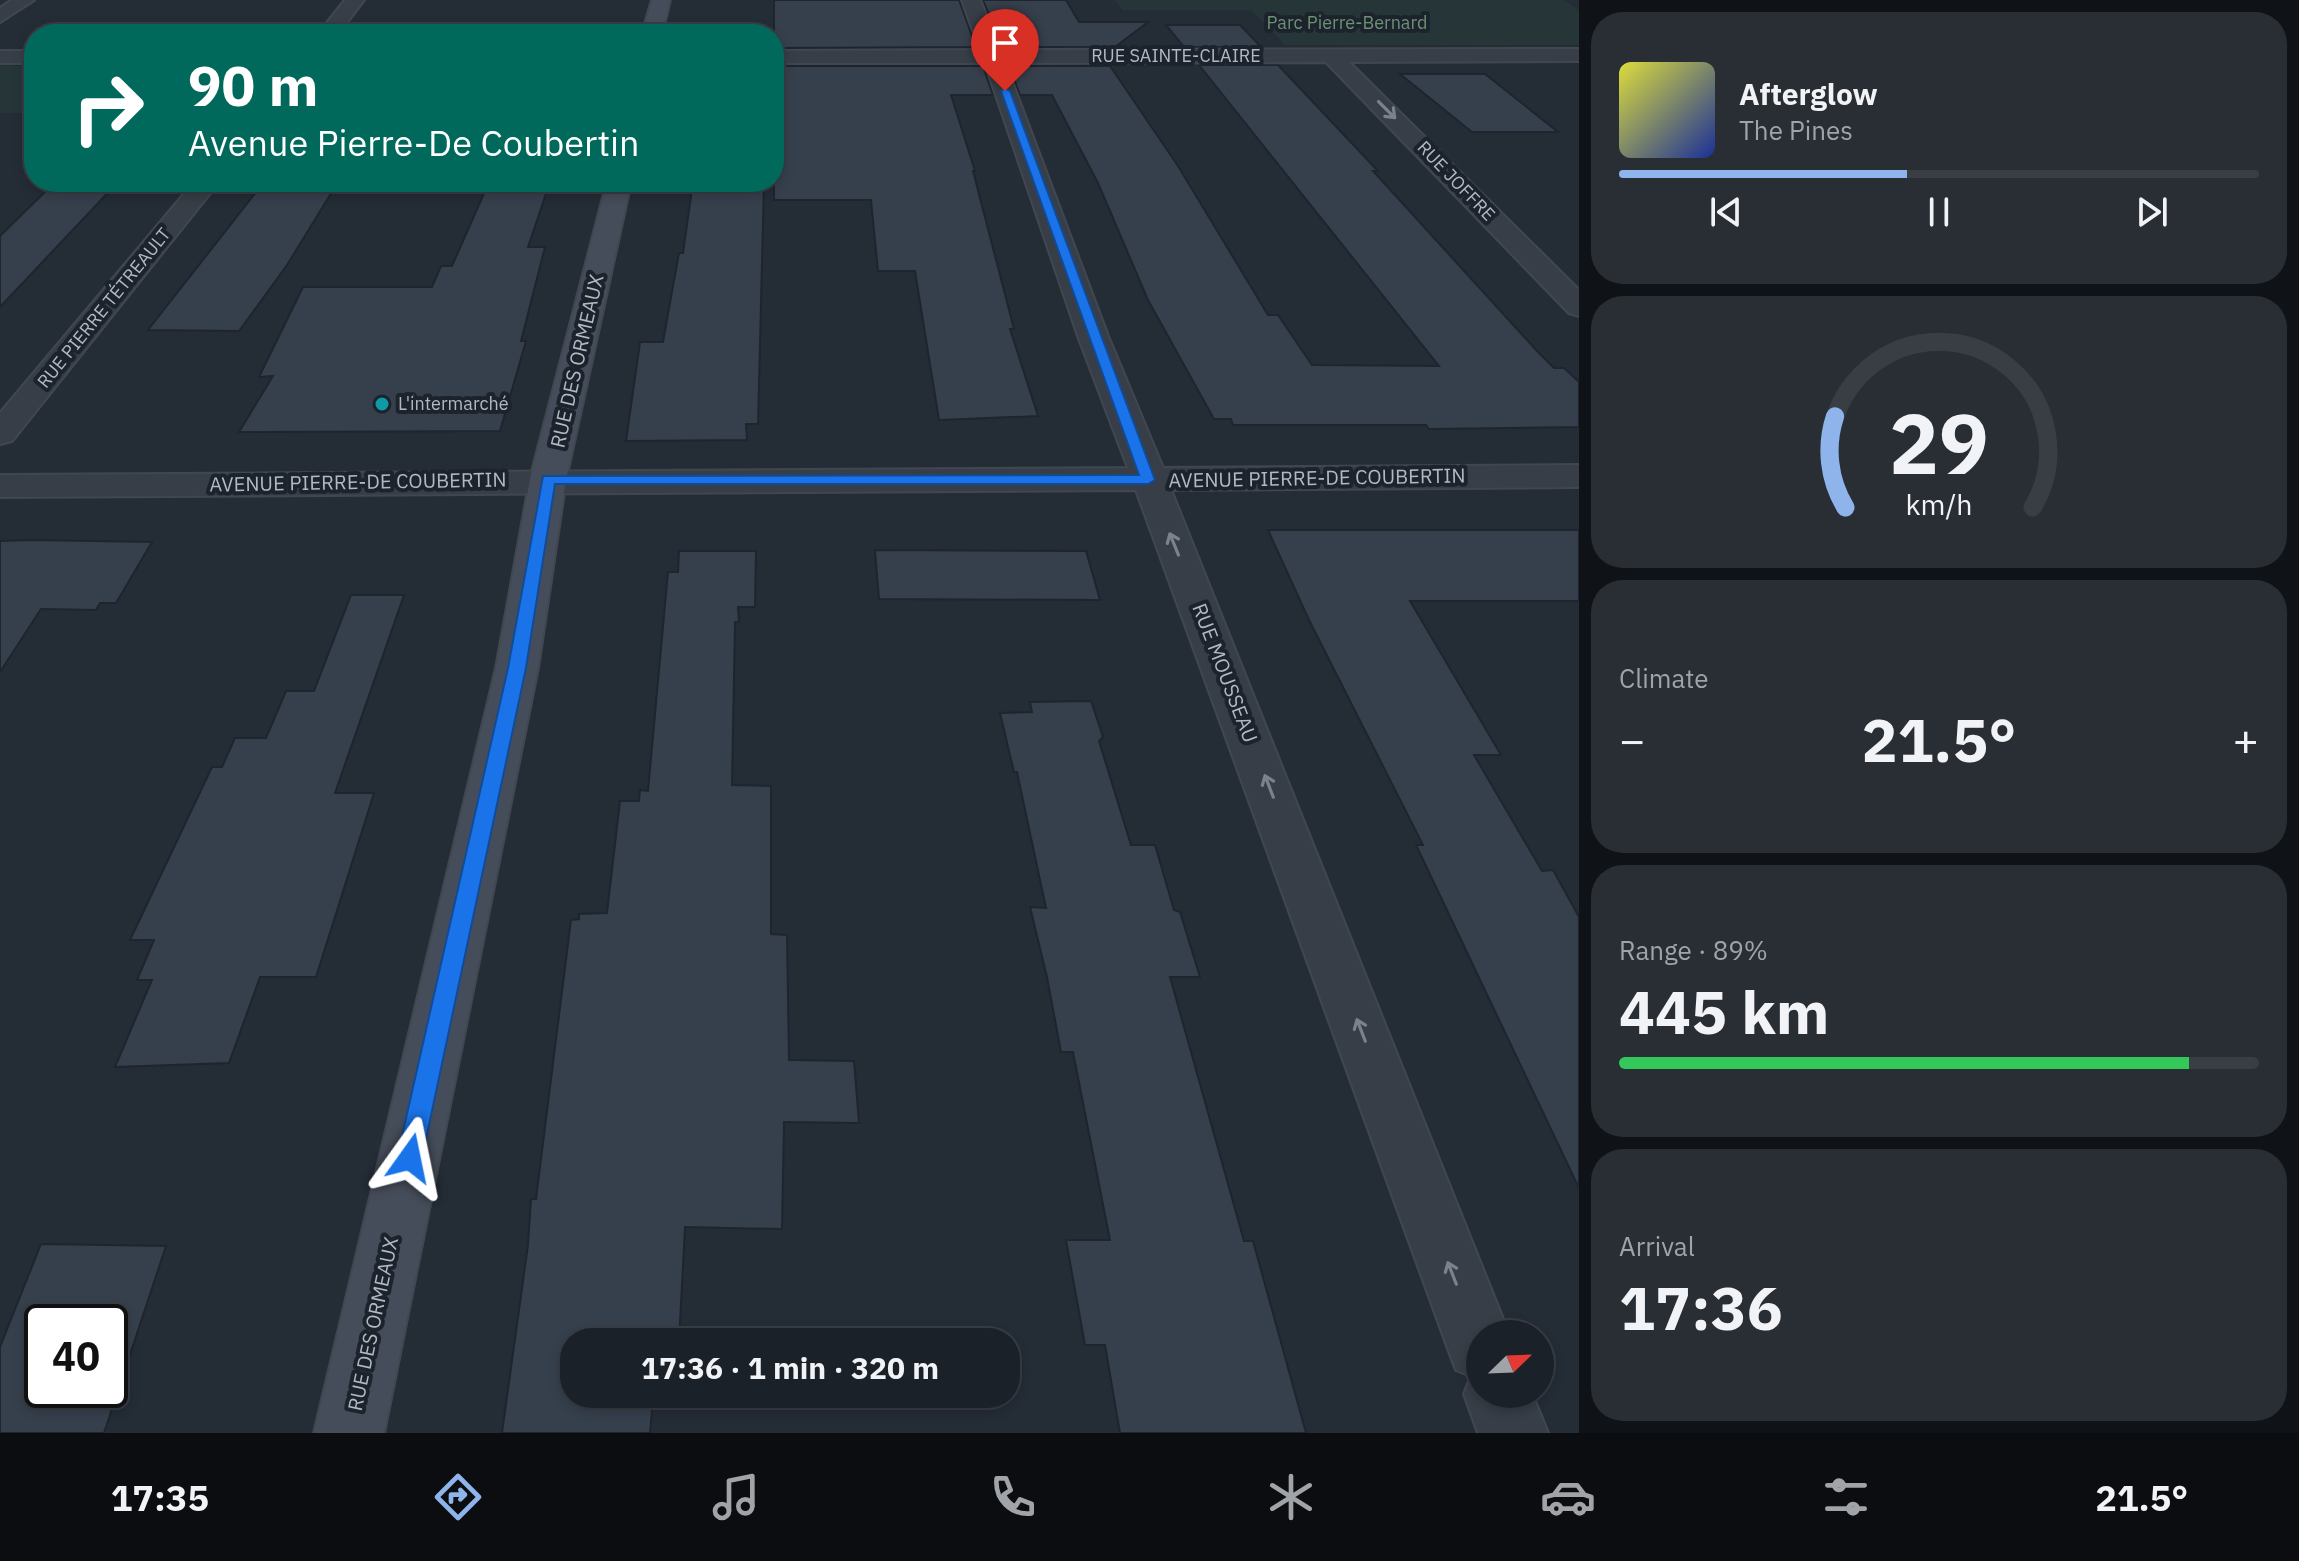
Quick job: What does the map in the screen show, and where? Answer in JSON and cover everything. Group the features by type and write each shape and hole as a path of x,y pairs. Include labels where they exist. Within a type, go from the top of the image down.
{"street":[{"path":"0,16 25,0"},
{"path":"336,24 355,0"},
{"path":"655,24 661,0"},
{"name":"RUE MOUSSEAU","path":"971,0 1093,336 1224,668 1470,1320"},
{"name":"RUE JOFFRE","path":"1331,55 1579,307"},
{"name":"RUE SAINTE-CLAIRE","path":"784,57 1579,55"},
{"path":"0,57 24,57"},
{"name":"RUE PIERRE TÉTREAULT","path":"0,434 199,192"},
{"name":"RUE DES ORMEAUX","path":"349,1433 517,668 548,479 617,192"},
{"name":"AVENUE PIERRE-DE COUBERTIN","path":"0,486 548,479 1148,480 1579,476"},
{"path":"1503,1408 1513,1433"}],"green space":[{"name":"Parc Pierre-Bernard","path":"1115,0 1564,0 1579,10 1579,45 1285,45 1251,10 1122,10"},
{"path":"0,66 24,66 24,113 0,113"}],"building":[{"path":"774,0 959,0 976,47 784,48 784,24 774,24"},
{"path":"983,0 1066,0 1079,22 1148,22 1115,47 1002,47"},
{"path":"1166,25 1240,25 1261,47 1184,47"},
{"path":"1199,65 1278,65 1378,171 1373,171 1537,351 1554,368 1564,368 1579,382 1579,427 1429,429 1426,425 1233,425 1231,419 1214,419 1148,300 1098,183 1052,95 1020,95 1009,66 1110,66 1178,166 1268,315 1278,315 1312,365 1439,366"},
{"path":"784,66 983,66 993,95 951,95 975,171 1014,329 1010,329 1038,416 939,420 915,271 878,271 871,200 774,200 774,192 784,192"},
{"path":"1400,74 1485,74 1558,132 1472,132"},
{"path":"45,192 109,192 0,307 0,236"},
{"path":"256,192 332,192 287,265 239,331 148,330"},
{"path":"485,192 547,192 528,247 545,247 521,341 526,341 500,431 239,432 273,376 259,377 303,287 432,287 441,266 452,266"},
{"path":"692,192 764,192 758,424 746,424 747,440 626,441 640,342 663,342 679,253 683,253"},
{"path":"1268,530 1579,530 1579,601 1410,601 1501,755 1474,755 1542,871 1553,870 1579,917 1579,1188 1416,845 1423,845 1309,620"},
{"path":"0,541 152,542 116,603 100,603 96,610 41,609 0,672"},
{"path":"875,550 1086,551 1100,600 879,599"},
{"path":"679,551 756,551 755,607 738,607 739,622 735,622 732,785 771,786 771,934 787,935 789,1060 854,1061 859,1123 784,1122 782,1229 685,1227 680,1328 560,1328 560,1408 652,1408 650,1433 502,1433 528,1245 531,1199 536,1199 571,920 579,919 579,914 607,913 620,801 639,801 640,790 648,791 668,572 678,572"},
{"path":"351,595 404,595 335,793 374,793 316,977 260,977 229,1063 115,1067 152,980 137,980 154,940 130,940 212,767 222,767 235,738 266,738 286,691 314,691"},
{"path":"1091,701 1103,737 1099,741 1131,845 1155,845 1174,910 1180,912 1200,977 1170,977 1244,1241 1253,1241 1306,1433 1120,1433 1105,1345 1085,1345 1066,1240 1110,1240 1073,1052 1061,1052 1030,907 1046,908 1017,772 1014,772 1000,713 1032,712 1030,702"},
{"path":"41,1244 166,1246 128,1361 128,1304 24,1304 24,1408 112,1408 104,1433 0,1433 0,1347"}],"place":[{"name":"L'intermarché","path":"382,404"}],"route":[{"path":"410,1158 517,668 548,479 1148,480 1005,91"}]}
